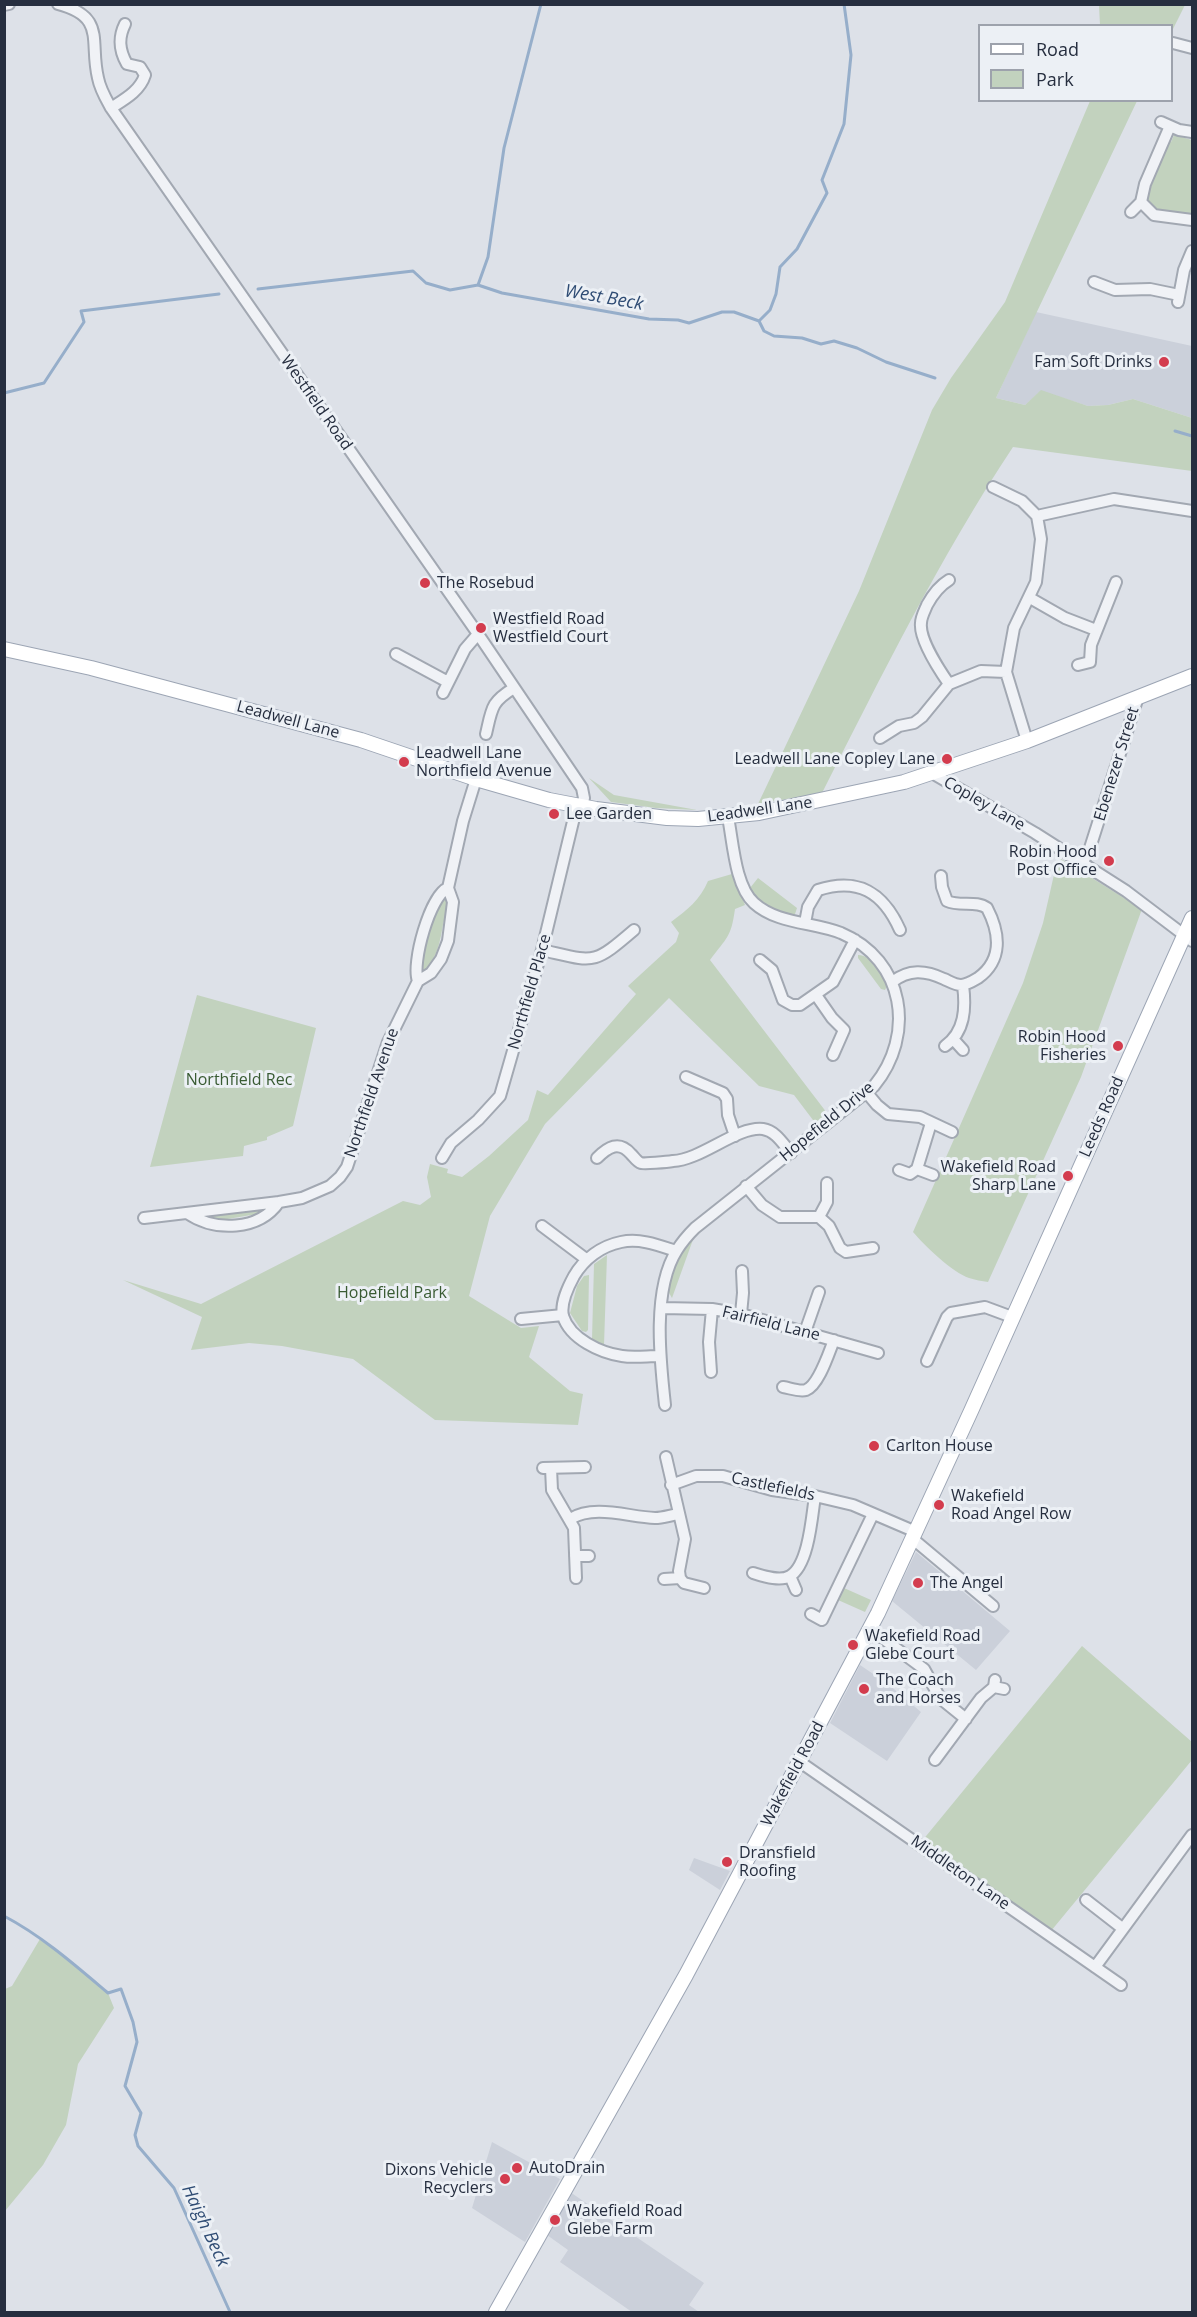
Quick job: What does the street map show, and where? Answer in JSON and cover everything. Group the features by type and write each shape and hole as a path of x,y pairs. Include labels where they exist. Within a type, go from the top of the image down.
{"main road":[{"name":"Leadwell Lane","path":"4,649 91,668 351,737 476,779 540,797 580,806 667,818 728,817 852,794 932,773 1027,741 1192,676"},
{"name":"Leeds Road","path":"1012,1317 1188,938 1192,918"},
{"name":"Wakefield Road","path":"495,2313 686,1975 870,1629 1012,1317"}],"street":[{"name":"Westfield Road","path":"58,4 74,9 86,17 94,33 98,80 111,108 478,634 582,788 584,798 580,806"},
{"path":"111,108 132,95 143,83 145,75 140,67 127,63 121,53 120,34 125,24"},
{"path":"1173,43 1192,48"},
{"path":"1131,212 1141,202 1144,184 1166,124 1188,133 1192,132"},
{"path":"1141,202 1154,215 1192,220"},
{"path":"1094,282 1115,290 1150,289 1179,298 1184,270 1192,251"},
{"path":"993,487 1022,501 1037,516 1041,539 1040,564 1036,582 1014,628 1006,672 1027,741"},
{"path":"1037,516 1114,499 1192,511"},
{"path":"949,580 940,586 932,597 920,624 922,635 938,668 949,684"},
{"path":"1078,665 1090,662 1091,645 1116,582"},
{"path":"1030,598 1065,618 1096,630"},
{"path":"443,693 465,650 478,634"},
{"path":"396,654 448,682"},
{"path":"880,738 898,726 914,723 922,717 949,684 981,671 1006,672"},
{"path":"486,734 498,698 514,688"},
{"name":"Ebenezer Street","path":"1082,864 1090,848 1138,697"},
{"name":"Copley Lane","path":"932,773 1035,833 1144,904 1188,938"},
{"name":"Northfield Avenue","path":"144,1218 302,1198 330,1186 340,1177 347,1167 388,1042 417,981 431,973 441,959 448,941 453,902 448,888 461,827 476,779"},
{"name":"Northfield Place","path":"442,1158 451,1143 478,1120 500,1096 580,806"},
{"name":"Hopefield Drive","path":"664,1405 659,1356 662,1308 664,1285 676,1251 694,1228 867,1093 890,1064 898,1040 900,1017 892,982 879,962 855,940 834,931 766,912 747,896 742,885 728,817"},
{"path":"892,982 911,972 923,972 963,985 979,977 992,964 998,943 996,930 987,908 983,905 956,905 947,901 941,876"},
{"path":"805,923 808,907 818,890 838,885 862,887 875,895 898,913 900,930"},
{"name":"Northfield Avenue","path":"417,981 416,965 424,931 435,902 441,892 448,888"},
{"path":"542,950 593,959 607,953 634,930"},
{"path":"760,960 772,970 783,1000 792,1005 800,1005 833,982 855,940"},
{"path":"963,985 965,1001 960,1029 949,1043 963,1050"},
{"path":"816,995 832,1018 844,1030 833,1055"},
{"path":"686,1077 723,1093 727,1099 728,1115 735,1136"},
{"path":"867,1093 888,1114 908,1114 952,1132"},
{"path":"902,1175 910,1174 917,1169 931,1123"},
{"path":"597,1158 612,1146 619,1146 628,1150 638,1162 643,1164 683,1160 755,1129 764,1129 778,1137 791,1153"},
{"path":"695,1155 700,1167"},
{"path":"917,1169 933,1175"},
{"path":"819,1217 827,1202 827,1183"},
{"path":"746,1186 762,1205 780,1216 819,1217 829,1226 840,1248 846,1252 873,1248"},
{"name":"Northfield Avenue","path":"188,1213 204,1222 236,1226 272,1213 279,1202"},
{"path":"542,1226 586,1259"},
{"path":"659,1356 623,1356 605,1352 590,1345 576,1334 563,1315 568,1287 586,1259 604,1248 621,1242 639,1241 676,1251"},
{"path":"741,1314 742,1270"},
{"path":"805,1332 819,1292"},
{"path":"927,1361 951,1313 985,1307 1012,1317"},
{"name":"Fairfield Lane","path":"662,1308 741,1314 878,1353"},
{"path":"711,1372 709,1342 712,1310"},
{"path":"521,1319 563,1315"},
{"path":"783,1387 805,1390 810,1388 821,1372 834,1340"},
{"path":"666,1457 685,1539 678,1571 680,1578 684,1582 704,1588"},
{"path":"576,1578 576,1540 570,1519 552,1490 547,1468 585,1467"},
{"name":"Castlefields","path":"671,1485 696,1476 723,1476 772,1490 815,1496 853,1505 914,1536 993,1606"},
{"path":"753,1573 769,1577 790,1576 798,1566 807,1546 815,1496"},
{"path":"570,1519 578,1514 589,1512 657,1518 679,1514"},
{"path":"810,1614 822,1620 873,1514"},
{"path":"575,1556 589,1556"},
{"path":"790,1576 796,1590"},
{"path":"664,1579 680,1578"},
{"path":"870,1629 924,1669 940,1698 966,1719"},
{"path":"935,1760 981,1698 997,1686"},
{"path":"936,1737 945,1745"},
{"name":"Middleton Lane","path":"800,1762 1120,1985"},
{"path":"1095,1967 1192,1835"},
{"path":"1086,1900 1122,1928"}],"shaded area":[{"path":"1036,312 1192,346 1192,418 1133,399 1108,405 1088,406 1041,391 1025,405 996,398"},
{"path":"916,1552 1010,1631 976,1670 892,1601"},
{"path":"860,1665 888,1684 921,1712 887,1761 830,1723"},
{"path":"694,1858 730,1871 720,1890 689,1870"},
{"path":"492,2142 560,2179 525,2242 472,2208"},
{"path":"570,2192 704,2283 689,2305 699,2312 632,2312 560,2262 568,2250 547,2235"}],"green space":[{"path":"1099,4 1185,5 1173,29 1173,24 1100,24"},
{"path":"1090,102 1137,102 996,398 1025,405 1041,390 1088,406 1108,405 1133,399 1192,418 1192,471 1013,447 936,574 822,793 758,804 859,591 932,410 951,378 1005,302"},
{"path":"1174,135 1192,140 1192,213 1164,214 1150,208 1146,200 1149,187 1168,142 1171,142"},
{"path":"589,778 614,795 697,810 656,808 611,802"},
{"path":"1058,857 1142,909 1081,1077 988,1282 969,1278 955,1271 913,1232 1023,983 1043,923"},
{"name":"Hopefield Park","path":"732,874 745,905 735,909 730,932 710,960 827,1113 816,1124 794,1095 759,1086 669,998 545,1124 490,1216 469,1296 521,1328 539,1326 529,1357 570,1391 583,1394 578,1425 435,1420 353,1359 282,1346 249,1343 191,1350 202,1317 123,1280 201,1304 403,1201 420,1205 431,1197 427,1177 430,1164 448,1169 447,1173 462,1177 528,1120 537,1090 548,1095 636,994 628,986 676,942 679,933 671,922 688,909 708,881"},
{"path":"758,878 797,908 795,914 775,911 759,899 750,888"},
{"path":"444,896 448,897 449,912 444,921 436,953 423,974 419,968 426,940 435,913"},
{"path":"858,955 868,958 876,966 887,986 885,990 881,989"},
{"name":"Northfield Rec","path":"197,995 316,1028 293,1126 267,1137 267,1140 244,1146 243,1156 150,1167"},
{"path":"267,1208 253,1217 251,1215 222,1220 199,1215"},
{"path":"695,1234 672,1298 668,1291 672,1275 681,1254"},
{"path":"607,1255 604,1345 592,1339 594,1264"},
{"path":"589,1275 588,1330 586,1332 582,1331 570,1313 577,1286 584,1276"},
{"path":"844,1588 871,1600 865,1612 838,1600"},
{"path":"1082,1646 1192,1742 1192,1760 1051,1931 922,1841"},
{"path":"40,1939 74,1963 108,1993 114,2008 78,2064 66,2125 43,2165 5,2211 5,1989 12,1986"}],"waterway":[{"path":"478,285 488,257 504,148 541,4"},
{"path":"759,321 770,310 776,294 780,267 797,249 827,193 822,180 844,124 851,55 844,4"},
{"name":"West Beck","path":"258,289 413,271 426,283 450,290 478,285 502,293 649,319 678,320 689,323 722,312 734,312 759,321 764,331 774,336 802,338 821,344 834,341 857,348 886,362 935,378"},
{"name":"West Beck","path":"4,393 44,383 84,322 81,311 219,294"},
{"path":"1175,431 1192,436"},
{"name":"Haigh Beck","path":"4,1916 45,1942 108,1993 121,1989 133,2022 137,2042 125,2086 141,2113 135,2135 138,2146 174,2188 230,2312"}],"place":[{"name":"Fam Soft Drinks","path":"1164,362"},
{"name":"The Rosebud","path":"425,583"},
{"name":"Westfield Road Westfield Court","path":"481,628"},
{"name":"Leadwell Lane Copley Lane","path":"947,759"},
{"name":"Leadwell Lane Northfield Avenue","path":"404,762"},
{"name":"Lee Garden","path":"554,814"},
{"name":"Robin Hood Post Office","path":"1109,861"},
{"name":"Robin Hood Fisheries","path":"1118,1046"},
{"name":"Wakefield Road Sharp Lane","path":"1068,1176"},
{"name":"Carlton House","path":"874,1446"},
{"name":"Wakefield Road Angel Row","path":"939,1505"},
{"name":"The Angel","path":"918,1583"},
{"name":"Wakefield Road Glebe Court","path":"853,1645"},
{"name":"The Coach and Horses","path":"864,1689"},
{"name":"Dransfield Roofing","path":"727,1862"},
{"name":"AutoDrain","path":"517,2168"},
{"name":"Dixons Vehicle Recyclers","path":"505,2179"},
{"name":"Wakefield Road Glebe Farm","path":"555,2220"}]}
